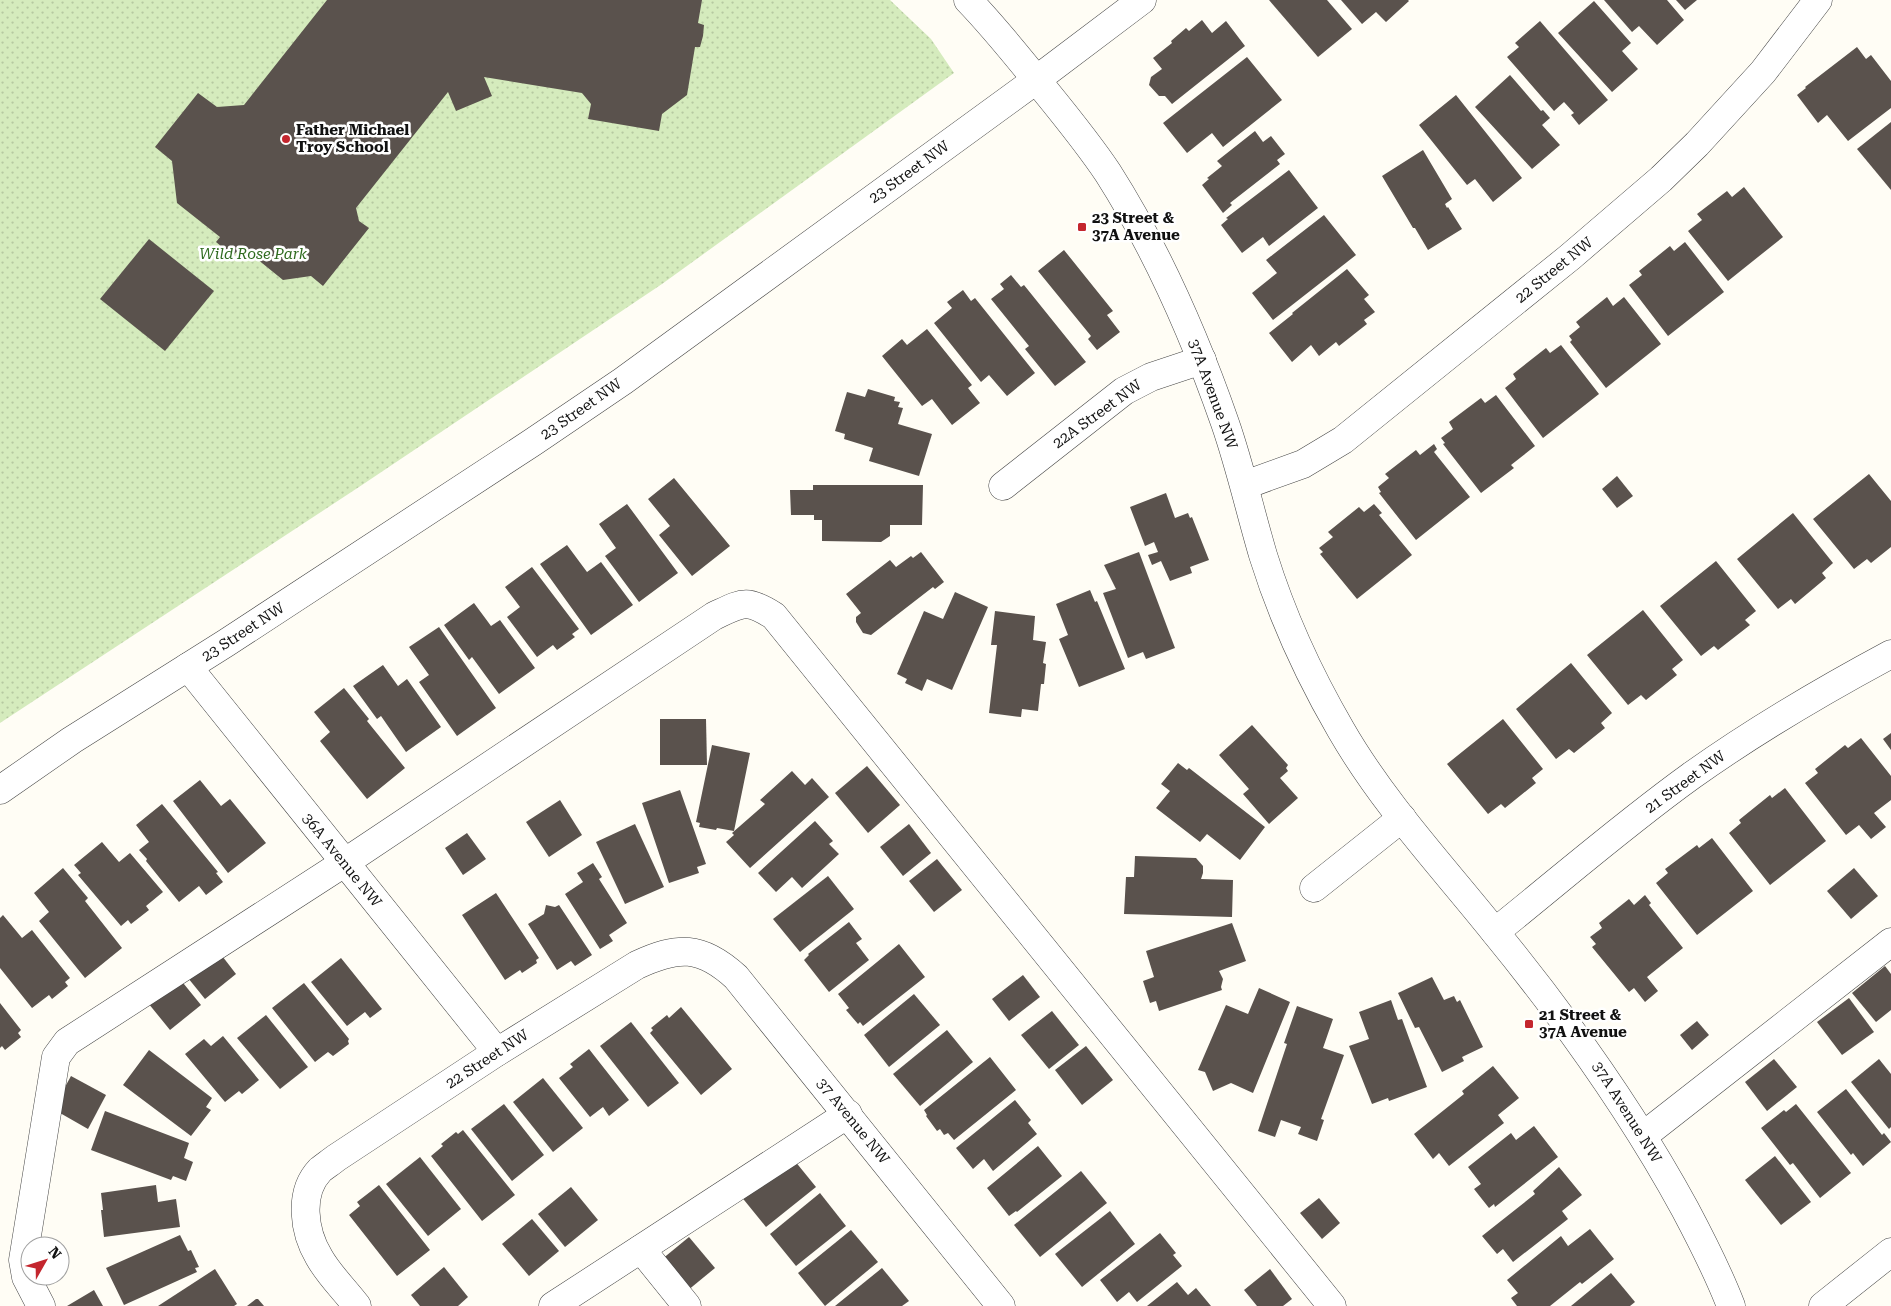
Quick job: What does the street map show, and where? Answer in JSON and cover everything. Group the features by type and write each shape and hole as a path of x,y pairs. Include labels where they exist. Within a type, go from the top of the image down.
{"street":[{"name":"37A Avenue NW","path":"968,0 996,28 1076,128 1108,173 1158,264 1202,360 1224,420 1245,485 1263,555 1298,648 1342,733 1366,770 1402,818 1495,932 1590,1055 1643,1136 1697,1231 1717,1271 1731,1306"},
{"name":"23 Street NW","path":"0,790 72,740 188,667 534,442 622,381 1036,80 1142,0"},
{"name":"22 Street NW","path":"1245,485 1303,464 1343,440 1616,220 1697,144 1727,112 1763,72 1818,0"},
{"name":"22A Street NW","path":"1002,486 1124,391 1151,377 1202,360"},
{"path":"41,1306 26,1277 23,1260 56,1057 67,1042 344,863 714,616 740,604 751,604 761,607 774,616 1332,1306"},
{"name":"21 Street NW","path":"1495,932 1691,776 1840,681 1891,654"},
{"name":"36A Avenue NW","path":"188,667 497,1052"},
{"path":"1314,888 1402,818"},
{"path":"1643,1136 1891,942"},
{"name":"22 Street NW","path":"357,1306 319,1258 311,1242 306,1223 306,1202 311,1184 320,1170 497,1052 637,965 656,956 675,951 692,952"},
{"name":"37 Avenue NW","path":"692,952 710,957 722,964 736,977 1002,1306"},
{"path":"554,1306 848,1114"},
{"path":"641,1248 686,1306"},
{"path":"1823,1306 1891,1252"}],"green space":[{"name":"Wild Rose Park","path":"0,0 890,0 931,39 954,73 662,284 362,485 0,723"}],"building":[{"name":"Father Michael Troy School","path":"327,0 702,0 698,23 704,25 700,47 695,47 687,95 662,114 659,131 588,119 591,104 582,93 484,77 492,96 456,111 448,92 356,208 359,221 369,228 323,286 311,276 283,280 241,246 233,256 216,242 220,237 177,203 172,161 155,147 198,93 217,107 244,105"},
{"path":"1269,0 1327,0 1352,29 1318,57"},
{"path":"1341,0 1409,1 1386,22 1376,12 1362,24"},
{"path":"1604,0 1667,0 1684,20 1657,45 1639,26 1632,32"},
{"path":"1676,0 1697,0 1685,10"},
{"path":"1594,1 1631,43 1622,51 1638,69 1612,92 1558,33"},
{"path":"1202,20 1212,33 1226,21 1245,46 1172,104 1165,96 1159,96 1149,85 1151,77 1162,69 1153,58 1172,43 1171,41 1186,28 1189,31"},
{"path":"1540,21 1608,100 1579,125 1571,115 1574,113 1564,102 1554,111 1507,57 1519,47 1515,43"},
{"path":"1857,47 1866,59 1871,55 1891,81 1891,108 1848,141 1827,115 1818,123 1797,95"},
{"path":"1247,57 1282,100 1223,147 1212,133 1187,153 1163,123"},
{"path":"1510,75 1541,111 1543,110 1550,118 1542,125 1560,145 1532,169 1475,107"},
{"path":"1456,95 1522,178 1493,202 1475,179 1467,185 1419,125"},
{"path":"1891,122 1891,190 1857,149"},
{"path":"1255,131 1263,142 1271,136 1285,154 1277,160 1280,164 1230,203 1232,205 1223,213 1202,185 1209,179 1207,178 1222,166 1217,161"},
{"path":"1423,150 1452,199 1445,204 1462,229 1428,250 1382,176"},
{"path":"1289,170 1318,208 1269,246 1263,237 1242,253 1221,225 1228,219 1226,218"},
{"path":"1744,187 1783,237 1728,281 1688,231 1702,220 1697,214 1727,191 1732,197"},
{"path":"1324,215 1356,255 1273,320 1252,293 1277,273 1266,260"},
{"path":"149,239 214,291 165,351 100,299"},
{"path":"1685,242 1724,292 1668,336 1629,285 1642,275 1639,271 1670,246 1674,251"},
{"path":"1064,250 1113,311 1107,315 1120,332 1097,350 1088,339 1091,336 1038,271"},
{"path":"1347,269 1369,295 1364,299 1375,312 1364,320 1367,324 1339,346 1336,342 1319,356 1311,345 1292,362 1269,333"},
{"path":"1011,275 1021,287 1024,285 1086,362 1055,386 1025,349 1029,346 991,299 1004,289 1000,284"},
{"path":"963,290 971,301 975,298 1035,373 1007,396 989,375 981,382 934,323 952,308 947,302"},
{"path":"1607,297 1613,306 1624,297 1661,344 1606,388 1570,342 1572,340 1569,336 1580,327 1576,322"},
{"path":"927,329 972,385 968,388 980,403 952,425 932,399 922,406 882,356 902,339 907,345"},
{"path":"1561,345 1599,394 1543,438 1505,388 1516,379 1513,374 1546,348 1550,353"},
{"path":"868,389 895,397 894,401 900,402 898,407 903,408 898,424 932,434 919,476 869,461 873,448 844,439 845,434 835,431 847,392 865,397"},
{"path":"1496,395 1535,446 1511,465 1514,468 1481,493 1443,444 1445,443 1441,438 1453,429 1449,422 1481,398 1485,403"},
{"path":"1434,444 1437,449 1434,452 1470,497 1416,540 1379,493 1381,492 1378,487 1389,478 1385,474 1416,450 1420,455"},
{"path":"1869,474 1891,501 1891,547 1871,563 1867,559 1854,569 1813,519"},
{"path":"1617,476 1633,496 1617,508 1602,489"},
{"path":"674,478 730,546 692,576 659,535 670,526 648,499"},
{"path":"813,485 923,485 922,525 890,525 890,536 881,542 822,541 822,520 814,520 814,515 791,515 790,490 813,490"},
{"path":"1166,493 1175,518 1188,513 1190,518 1192,517 1209,560 1190,567 1192,573 1170,581 1161,561 1152,565 1148,555 1158,552 1154,542 1145,546 1130,507"},
{"path":"627,504 678,573 639,602 605,556 616,548 599,524"},
{"path":"1374,504 1382,513 1379,515 1412,555 1357,599 1320,554 1323,552 1319,548 1333,537 1328,532 1359,507 1364,512"},
{"path":"1793,513 1833,563 1822,573 1826,578 1795,604 1791,599 1778,609 1737,559"},
{"path":"567,545 587,572 601,562 633,605 591,635 540,564"},
{"path":"921,552 944,582 935,589 933,587 871,635 863,633 856,622 856,617 861,613 846,594 890,560 896,567 911,556 913,558"},
{"path":"1139,552 1175,648 1146,659 1143,652 1128,658 1103,593 1116,589 1104,565"},
{"path":"1716,561 1756,611 1745,620 1750,625 1718,650 1714,646 1701,656 1660,606"},
{"path":"532,567 579,629 572,634 575,637 557,650 553,645 537,657 507,617 520,607 505,587"},
{"path":"1090,590 1095,602 1097,601 1125,669 1079,687 1059,639 1068,635 1056,604"},
{"path":"955,592 988,607 952,690 927,679 922,691 905,683 907,679 897,674 924,611 943,619"},
{"path":"474,603 491,626 500,620 535,668 499,694 472,657 469,660 444,625"},
{"path":"1643,610 1683,660 1672,669 1677,675 1646,700 1641,695 1628,705 1587,655"},
{"path":"995,611 1035,616 1033,640 1046,642 1043,663 1046,664 1044,684 1041,684 1038,711 1022,709 1021,717 989,713 997,645 991,645"},
{"path":"439,627 496,708 457,736 419,682 429,675 409,647"},
{"path":"1571,663 1612,713 1601,723 1605,728 1574,753 1569,749 1556,759 1516,709"},
{"path":"383,665 398,686 407,679 441,727 406,752 381,716 377,719 353,686"},
{"path":"344,688 369,719 367,721 405,768 367,799 320,741 330,732 314,712"},
{"path":"660,719 706,719 707,765 660,765"},
{"path":"1503,719 1543,769 1532,778 1536,783 1505,808 1501,804 1488,814 1447,764"},
{"path":"1252,725 1288,765 1286,768 1288,771 1280,778 1298,798 1269,824 1243,794 1249,789 1219,755"},
{"path":"1891,733 1891,750 1883,739"},
{"path":"1861,738 1891,776 1891,800 1874,813 1886,827 1871,839 1859,825 1846,835 1805,783 1818,773 1815,769 1845,745 1848,748"},
{"path":"712,745 750,753 734,831 699,827 700,823 696,822"},
{"path":"1178,763 1187,770 1189,768 1265,827 1240,860 1207,834 1200,842 1156,808 1170,791 1161,784"},
{"path":"867,766 900,805 868,833 835,793"},
{"path":"792,771 805,785 812,778 829,797 750,868 726,842 734,835 732,833 765,804 760,800"},
{"path":"200,780 221,806 230,799 266,843 228,873 173,801"},
{"path":"1785,788 1826,841 1770,885 1729,833 1741,823 1739,820 1770,795 1772,798"},
{"path":"680,790 706,864 697,867 699,873 669,883 642,803"},
{"path":"560,800 582,835 549,857 526,822"},
{"path":"162,804 218,872 216,873 223,882 206,895 199,886 179,902 139,850 149,842 136,825"},
{"path":"815,821 833,841 829,844 839,854 802,888 792,877 776,892 758,873"},
{"path":"635,824 664,887 625,904 596,842"},
{"path":"909,824 931,853 903,876 880,847"},
{"path":"467,833 486,859 463,875 445,848"},
{"path":"1712,838 1753,891 1697,935 1656,883 1668,873 1665,869 1697,845 1699,848"},
{"path":"102,842 119,862 130,853 163,892 146,906 149,910 131,924 128,920 121,926 78,875 81,873 74,865"},
{"path":"1135,856 1196,858 1203,866 1201,879 1233,880 1232,917 1124,914 1126,877 1134,877"},
{"path":"937,859 962,890 934,912 909,881"},
{"path":"593,863 602,877 599,879 627,923 609,935 613,941 600,949 565,894 583,882 577,873"},
{"path":"63,868 88,898 85,901 122,948 85,978 39,921 49,912 34,893"},
{"path":"1854,868 1878,896 1851,919 1827,891"},
{"path":"828,876 854,909 800,952 773,919"},
{"path":"496,893 539,958 536,960 537,963 522,973 520,970 505,980 462,915"},
{"path":"1645,895 1651,903 1649,905 1683,948 1647,977 1658,991 1645,1002 1634,988 1629,992 1592,947 1596,944 1590,937 1602,928 1599,923 1629,899 1634,905"},
{"path":"546,905 555,907 559,905 592,955 575,966 571,961 557,970 528,924 544,914"},
{"path":"3,915 22,938 32,930 70,978 65,982 68,986 52,999 49,995 32,1008 0,968 0,918"},
{"path":"849,922 862,939 856,943 869,960 829,992 804,960 808,954"},
{"path":"1232,923 1246,961 1219,971 1223,979 1222,990 1159,1011 1156,1001 1150,1003 1143,981 1154,977 1146,951"},
{"path":"899,944 925,977 863,1026 860,1022 858,1024 846,1010 849,1008 838,994"},
{"path":"216,948 236,974 205,999 184,973"},
{"path":"341,958 382,1009 370,1018 365,1012 347,1026 311,982"},
{"path":"1885,966 1891,974 1891,1010 1876,1022 1852,993"},
{"path":"175,973 201,1005 170,1030 144,998"},
{"path":"1023,975 1040,997 1009,1021 992,999"},
{"path":"1432,977 1444,1000 1454,996 1457,1002 1460,1000 1483,1047 1462,1057 1464,1061 1442,1072 1419,1027 1415,1028 1398,993"},
{"path":"304,983 349,1039 349,1044 333,1056 328,1052 315,1062 272,1008"},
{"path":"1259,988 1290,1002 1253,1093 1231,1083 1213,1091 1205,1072 1198,1070 1226,1005 1248,1014"},
{"path":"914,994 940,1025 889,1067 864,1035"},
{"path":"1849,998 1874,1032 1842,1055 1817,1022"},
{"path":"1391,1000 1398,1020 1402,1019 1427,1087 1389,1101 1388,1098 1372,1104 1349,1046 1369,1039 1359,1012"},
{"path":"0,1003 21,1030 18,1033 21,1037 5,1050 2,1046 0,1048"},
{"path":"1297,1006 1333,1019 1323,1048 1344,1055 1321,1119 1324,1120 1317,1141 1298,1134 1301,1127 1281,1120 1275,1137 1258,1131 1287,1044 1284,1043"},
{"path":"681,1007 732,1069 701,1095 650,1033 653,1030 651,1028 667,1015 669,1018"},
{"path":"1052,1011 1079,1045 1049,1069 1021,1035"},
{"path":"266,1015 308,1067 280,1089 237,1038"},
{"path":"1697,1021 1709,1035 1692,1050 1680,1035"},
{"path":"631,1022 679,1083 648,1107 600,1046"},
{"path":"947,1030 973,1062 920,1106 893,1074"},
{"path":"223,1036 259,1080 242,1094 239,1091 225,1102 185,1054 204,1039 211,1046"},
{"path":"1086,1046 1113,1080 1082,1105 1055,1070"},
{"path":"589,1049 629,1100 609,1116 603,1107 590,1117 559,1078 573,1067 570,1064"},
{"path":"149,1050 212,1098 206,1107 211,1110 191,1136 123,1085"},
{"path":"990,1057 1016,1090 954,1140 948,1133 944,1135 940,1129 937,1131 924,1110"},
{"path":"1774,1059 1797,1087 1767,1111 1745,1082"},
{"path":"1879,1059 1891,1074 1891,1127 1889,1129 1851,1082"},
{"path":"1493,1066 1519,1098 1498,1115 1504,1123 1449,1166 1439,1153 1433,1159 1414,1134 1464,1094 1462,1091"},
{"path":"71,1076 106,1095 88,1129 53,1109"},
{"path":"543,1078 583,1128 553,1152 513,1102"},
{"path":"1846,1089 1882,1135 1884,1133 1891,1142 1863,1166 1853,1153 1851,1155 1817,1112"},
{"path":"1015,1100 1031,1120 1028,1123 1037,1134 993,1171 984,1159 973,1169 956,1148"},
{"path":"504,1104 544,1155 512,1181 471,1129"},
{"path":"1796,1104 1851,1173 1820,1198 1793,1163 1790,1165 1761,1128 1784,1110 1786,1112"},
{"path":"105,1111 189,1143 184,1158 193,1162 186,1181 173,1176 171,1180 91,1150"},
{"path":"1534,1126 1558,1157 1495,1207 1494,1204 1489,1208 1474,1189 1481,1184 1468,1167 1511,1133 1516,1140"},
{"path":"463,1130 515,1195 482,1221 431,1156 443,1146 441,1144 456,1132 458,1134"},
{"path":"1038,1146 1062,1176 1017,1212 1009,1216 987,1188"},
{"path":"790,1155 816,1187 766,1227 740,1195"},
{"path":"1775,1156 1811,1202 1781,1225 1745,1180"},
{"path":"420,1157 461,1209 428,1236 386,1184"},
{"path":"1559,1167 1582,1195 1562,1211 1568,1219 1513,1262 1503,1249 1497,1254 1482,1236 1535,1194 1533,1191"},
{"path":"1081,1171 1107,1203 1040,1257 1014,1225"},
{"path":"156,1185 158,1202 176,1199 180,1227 104,1237 101,1193"},
{"path":"379,1185 430,1250 397,1276 349,1215 360,1206 357,1202"},
{"path":"571,1187 598,1220 565,1247 538,1214"},
{"path":"820,1193 846,1226 796,1266 770,1234"},
{"path":"1319,1198 1340,1223 1322,1239 1300,1213"},
{"path":"1110,1211 1135,1244 1082,1287 1055,1254"},
{"path":"532,1219 559,1251 529,1276 502,1244"},
{"path":"1590,1229 1614,1259 1582,1284 1580,1282 1550,1306 1517,1306 1511,1298 1518,1293 1507,1280 1561,1236 1568,1246"},
{"path":"851,1230 878,1262 825,1306 798,1273"},
{"path":"1160,1233 1176,1253 1173,1255 1182,1266 1137,1302 1129,1292 1117,1302 1100,1280"},
{"path":"180,1235 188,1251 191,1250 199,1267 195,1268 197,1272 124,1305 106,1268"},
{"path":"689,1237 715,1268 687,1291 661,1260"},
{"path":"444,1267 468,1297 458,1306 420,1306 411,1295"},
{"path":"882,1268 909,1301 902,1306 835,1306"},
{"path":"215,1269 237,1304 234,1306 158,1306"},
{"path":"1270,1269 1292,1299 1283,1306 1257,1306 1244,1290"},
{"path":"1611,1273 1635,1302 1630,1306 1571,1306"},
{"path":"1177,1282 1188,1295 1196,1288 1211,1306 1147,1306"},
{"path":"94,1290 103,1306 67,1306"},
{"path":"256,1299 264,1306 247,1306"}],"place":[{"name":"Father Michael Troy School","path":"286,139"},
{"name":"23 Street & 37A Avenue","path":"1082,227"},
{"name":"21 Street & 37A Avenue","path":"1529,1024"}]}
